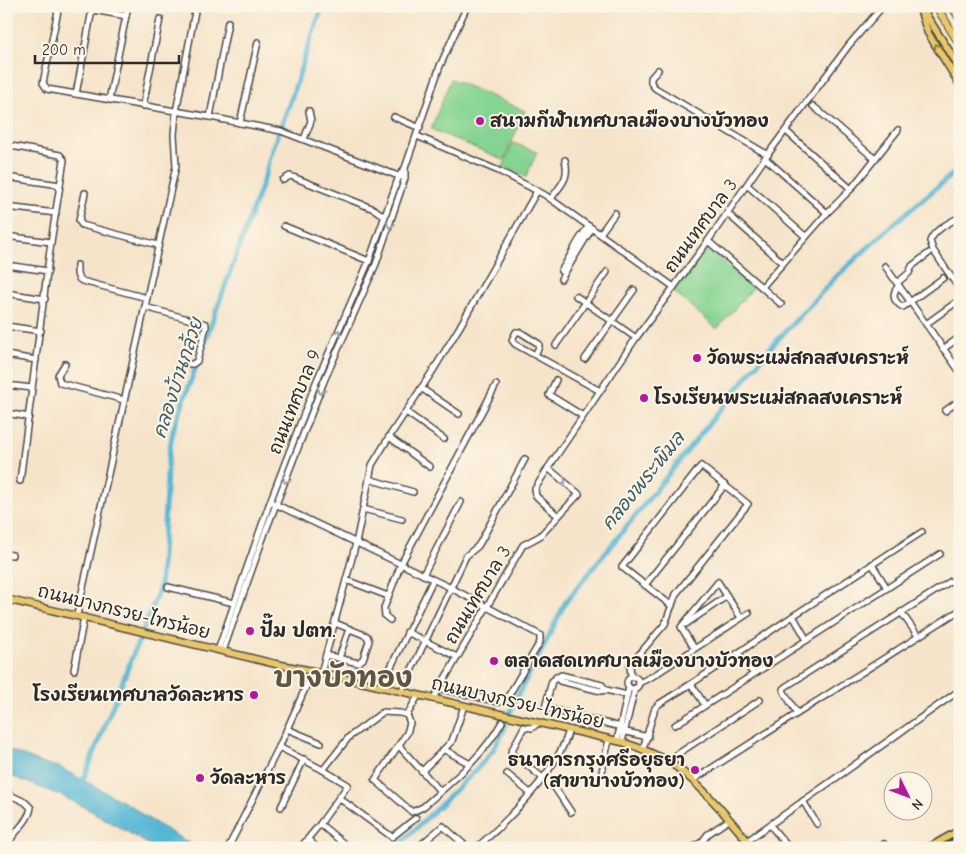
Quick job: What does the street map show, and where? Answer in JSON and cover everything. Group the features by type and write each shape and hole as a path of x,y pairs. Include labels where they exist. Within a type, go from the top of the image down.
{"highway":[{"path":"936,6 960,45"},
{"path":"952,6 960,19"}],"main road":[{"path":"920,6 960,68"},
{"path":"920,6 928,32 960,85"},
{"name":"ถนนบางกรวย-ไทรน้อย","path":"6,599 292,668 313,671 609,739 643,749 668,762 693,780 749,845"},
{"path":"928,848 960,830"},
{"path":"945,848 960,840"}],"street":[{"path":"59,6 44,86 47,89 281,131 405,178"},
{"path":"72,6 126,16"},
{"path":"109,100 128,6"},
{"path":"77,615 176,166 174,135 176,112 196,6"},
{"name":"ถนนเทศบาล 9","path":"221,651 234,603 270,502 317,380 369,262 399,176 405,168 420,128 440,66 467,6"},
{"name":"ถนนเทศบาล 3","path":"558,516 534,492 548,468 636,338 728,214 767,157 849,45 883,6"},
{"path":"76,94 92,10"},
{"path":"143,106 160,18"},
{"path":"210,117 228,22"},
{"path":"240,123 258,42"},
{"path":"658,70 650,81 652,86 767,157 827,214"},
{"path":"813,106 875,160"},
{"path":"304,139 311,121 309,111"},
{"path":"394,117 420,128"},
{"path":"762,287 851,189 898,130"},
{"path":"786,131 851,189"},
{"path":"417,136 501,172 551,199 674,287"},
{"path":"6,145 62,156 64,160 20,481"},
{"path":"551,199 568,172 565,160"},
{"name":"ถนนเทศบาล 9","path":"221,651 324,381 376,264 405,178 405,168"},
{"path":"283,180 293,176 374,209 385,217"},
{"path":"6,177 60,185"},
{"path":"747,185 806,238"},
{"path":"321,673 356,543 372,465 388,437 459,328 537,191"},
{"path":"85,193 79,221 82,225 158,245"},
{"path":"6,207 56,213"},
{"path":"600,234 615,213"},
{"path":"728,214 783,263"},
{"path":"960,217 941,228 931,237 930,241 933,250 960,290"},
{"path":"284,226 369,262"},
{"path":"561,271 577,241 591,227"},
{"path":"561,279 591,227"},
{"path":"6,236 52,242"},
{"path":"708,241 781,304"},
{"path":"929,253 912,266 909,273 898,284 893,293 900,306 903,307 943,278"},
{"path":"6,265 48,271"},
{"path":"78,265 77,275 82,281 146,298"},
{"path":"884,266 960,372"},
{"path":"556,345 607,272"},
{"path":"585,359 634,290"},
{"path":"6,294 45,299"},
{"path":"576,296 636,338"},
{"path":"926,324 958,301"},
{"path":"145,307 206,324 197,361 190,364"},
{"path":"6,326 41,331"},
{"path":"535,355 539,344 520,332 516,332 512,342 535,355 600,391"},
{"path":"943,349 960,337"},
{"path":"6,355 36,360"},
{"path":"65,364 58,376 60,383 124,400"},
{"path":"556,380 549,395 583,416"},
{"path":"6,384 32,388"},
{"path":"390,620 385,616 384,608 401,564 496,386"},
{"path":"421,388 458,414"},
{"path":"945,411 960,400"},
{"path":"406,412 444,440"},
{"path":"6,424 7,414 29,417"},
{"path":"388,437 430,467"},
{"path":"401,692 466,556 478,546 525,459"},
{"path":"632,677 630,665 665,624 672,606 676,594 748,504 702,466 622,567 672,606"},
{"name":"ถนนเทศบาล 3","path":"433,699 523,545 540,536 578,494 548,468"},
{"path":"369,479 413,492"},
{"path":"645,585 725,485"},
{"path":"270,502 451,588 540,635 540,642 509,695 503,701 499,702 438,688"},
{"path":"423,575 461,502"},
{"path":"363,509 402,519"},
{"path":"643,749 659,704 922,532"},
{"path":"674,725 940,554"},
{"path":"872,564 887,588"},
{"path":"346,580 388,596"},
{"path":"383,688 388,673 433,580"},
{"path":"798,713 784,692 783,689 785,687 951,581 955,580 960,587"},
{"path":"681,627 718,582 741,618"},
{"path":"168,587 234,603"},
{"path":"681,627 727,596"},
{"path":"693,780 960,610"},
{"path":"901,612 918,636"},
{"path":"620,742 627,695 632,688 749,613"},
{"path":"793,616 807,640"},
{"path":"74,670 84,617"},
{"path":"326,655 356,664 361,662 369,641 369,638 335,623"},
{"path":"681,627 694,648"},
{"path":"338,658 350,629"},
{"path":"407,632 457,657"},
{"path":"738,653 753,674"},
{"path":"228,848 288,729 313,671"},
{"path":"627,695 606,690 601,691 580,682 560,680 556,677 551,683 545,708 648,736"},
{"path":"632,677 637,678 639,683"},
{"path":"622,729 632,688 628,681 632,677"},
{"path":"691,684 705,705"},
{"path":"749,845 770,825 960,690"},
{"path":"418,696 407,715 410,728 375,779 376,783 412,812 423,807 470,764 488,745 502,722"},
{"path":"668,762 760,700"},
{"path":"422,772 445,750 455,735 464,706"},
{"path":"323,770 349,737 383,712 407,715"},
{"path":"538,724 532,728 524,727 511,752 555,788 571,812"},
{"path":"288,729 321,744"},
{"path":"476,848 494,832 542,778 563,749 569,730"},
{"path":"602,772 609,739"},
{"path":"279,746 347,784 348,787 300,848"},
{"path":"399,746 440,791"},
{"path":"445,750 470,764"},
{"path":"281,807 304,760"},
{"path":"507,774 530,793"},
{"path":"6,793 25,802 31,808 6,848"},
{"path":"340,798 392,838 416,818"},
{"path":"803,801 817,824"},
{"path":"692,848 700,846 708,834 729,820"},
{"path":"320,824 349,848"},
{"path":"770,825 789,848"},
{"path":"417,848 443,826 468,848"},
{"path":"308,839 317,848"},
{"path":"878,848 884,844 888,848"}],"green space":[{"path":"451,79 525,111 504,160 431,129"},
{"path":"513,143 537,152 526,177 503,167"},
{"path":"706,246 753,288 717,329 672,290"}],"water":[{"path":"6,749 41,763 59,767 133,807 144,816 197,848 155,848 62,796 6,774"}],"waterway":[{"name":"คลองบ้านกล้วย","path":"81,786 160,587 168,459 173,430 266,173 323,6"},
{"name":"คลองพระพิมล","path":"396,848 478,768 493,750 503,732 516,698 565,603 770,348 835,278 890,227 960,168"}],"place":[{"name":"สนามกีฬาเทศบาลเมืองบางบัวทอง","path":"480,121"},
{"name":"วัดพระแม่สกลสงเคราะห์","path":"697,358"},
{"name":"โรงเรียนพระแม่สกลสงเคราะห์","path":"644,398"},
{"name":"ปั๊ม ปตท.","path":"250,631"},
{"name":"ตลาดสดเทศบาลเมืองบางบัวทอง","path":"494,661"},
{"name":"โรงเรียนเทศบาลวัดละหาร","path":"254,695"},
{"name":"ธนาคารกรุงศรีอยุธยา (สาขาบางบัวทอง)","path":"695,770"},
{"name":"วัดละหาร","path":"200,778"}],"district":[{"name":"บางบัวทอง","path":"343,678"}]}
